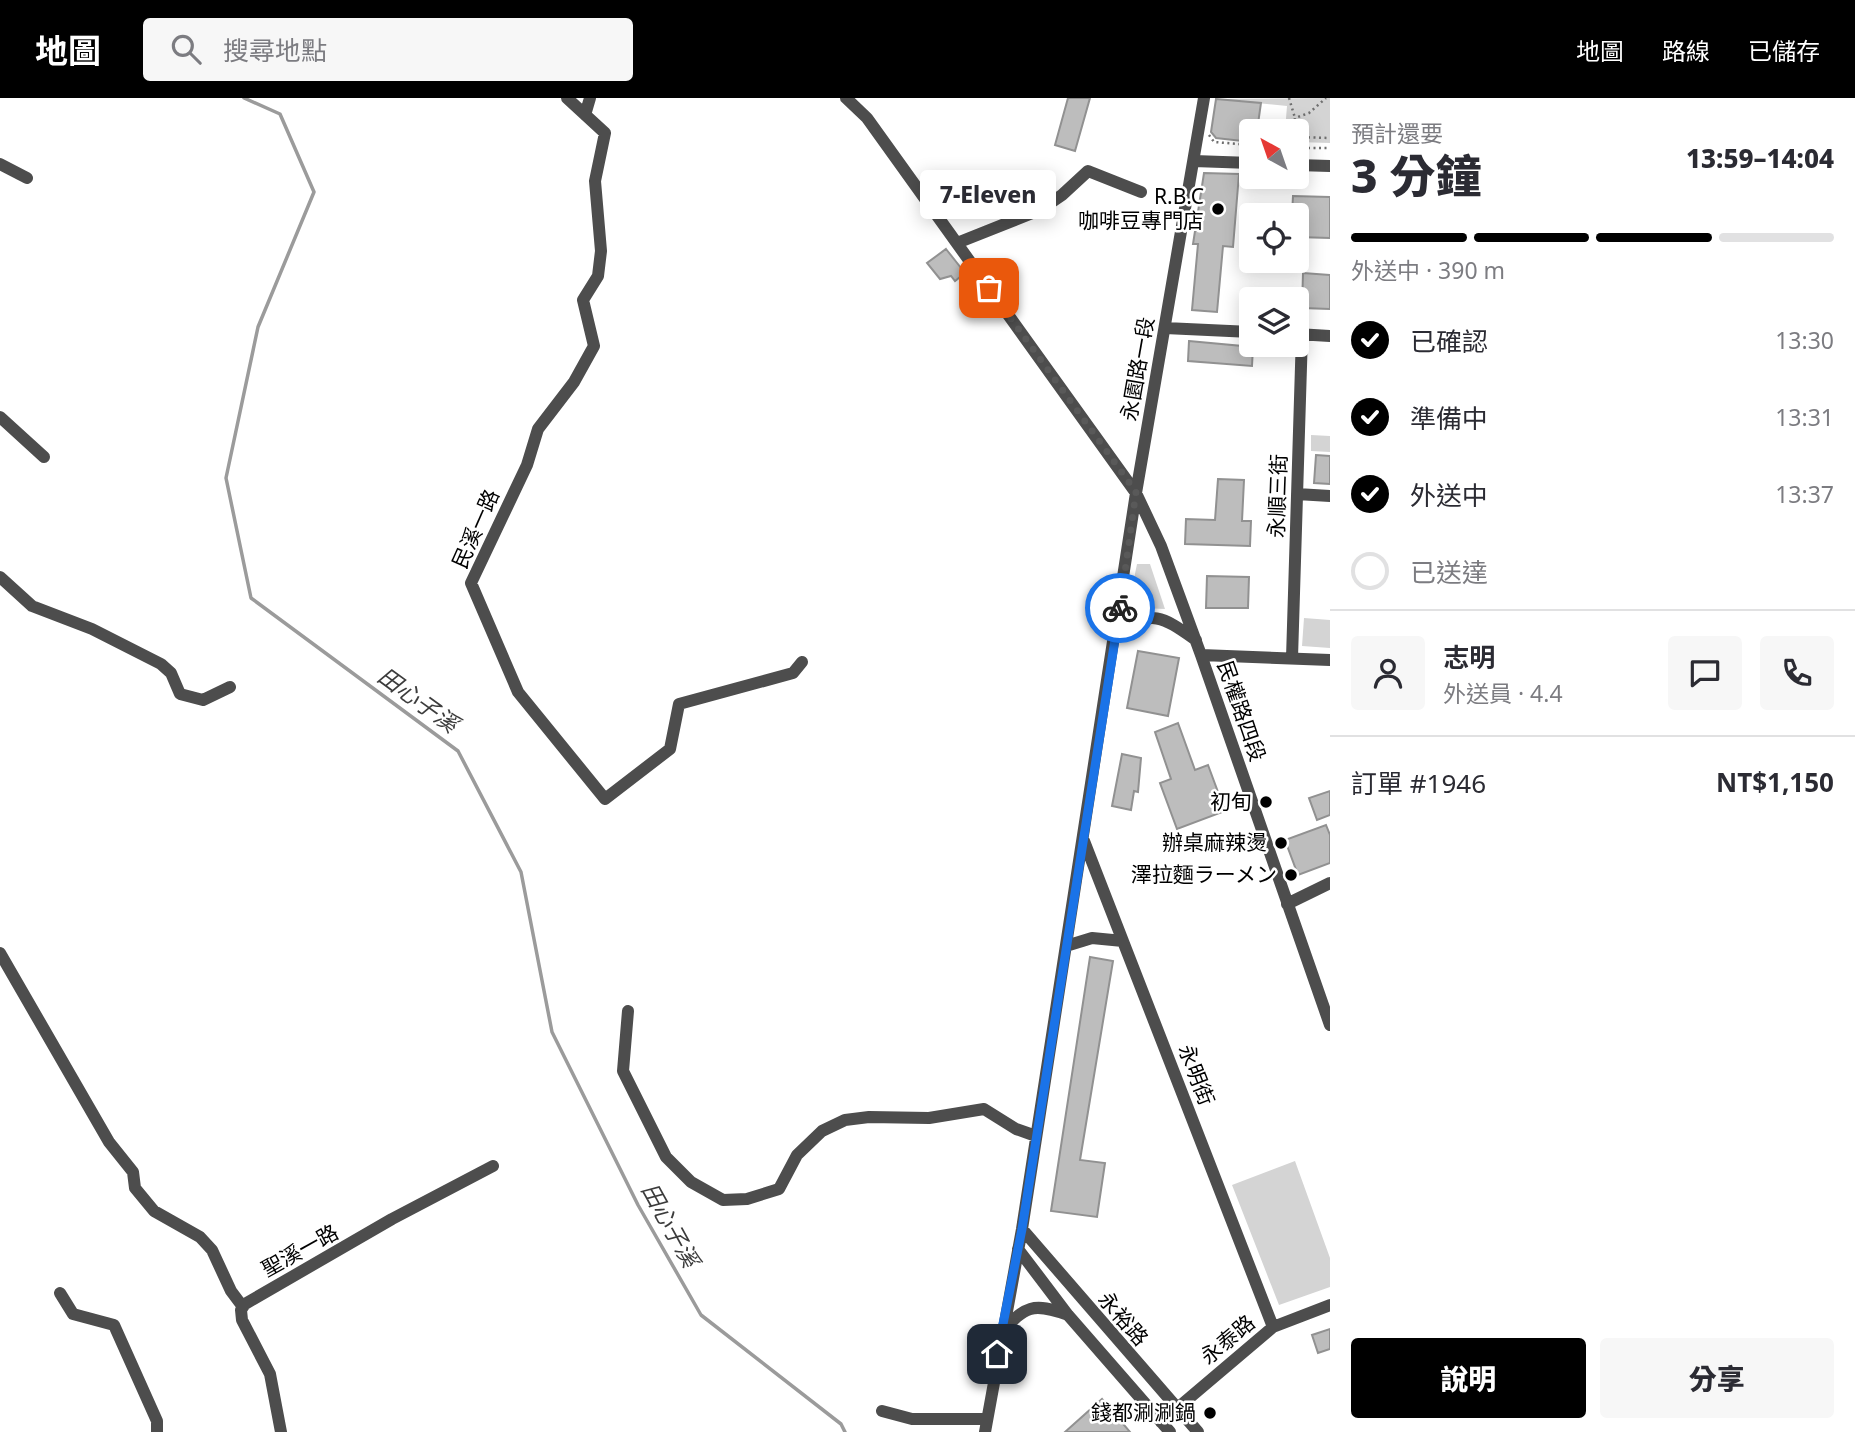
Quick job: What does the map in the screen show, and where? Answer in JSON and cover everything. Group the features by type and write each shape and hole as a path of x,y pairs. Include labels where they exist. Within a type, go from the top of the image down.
{"street":[{"path":"567,98 585,115 590,98"},
{"name":"民權路四段","path":"846,98 867,118 1136,492 1161,546 1196,640 1330,1025"},
{"name":"永園路一段","path":"986,1425 1022,1229 1117,631 1136,492 1204,98"},
{"name":"民溪一路","path":"585,115 605,133 595,181 601,251 597,276 583,300 594,346 574,382 538,429 527,465 471,583 518,692 605,799 670,749 679,704 793,673 802,662"},
{"path":"1194,161 1239,163"},
{"path":"0,164 27,178"},
{"path":"1309,165 1330,166"},
{"path":"957,243 1040,210 1088,171 1142,192"},
{"path":"1165,328 1239,331"},
{"path":"1309,335 1330,336"},
{"name":"永順三街","path":"1292,658 1299,357"},
{"path":"0,417 44,457"},
{"path":"1297,494 1330,496"},
{"path":"0,578 32,606 92,629 161,664 171,673 180,694 203,700 230,687"},
{"path":"1117,631 1138,619 1154,616 1171,622 1196,640"},
{"path":"1201,655 1330,660"},
{"name":"永明街","path":"1083,838 1273,1326"},
{"path":"1287,904 1330,883"},
{"path":"1066,946 1092,938 1123,941"},
{"path":"0,953 109,1142 133,1172 135,1188 154,1210 200,1237 212,1250 243,1307 242,1320 270,1374 281,1432"},
{"path":"628,1011 623,1071 666,1157 691,1182 723,1200 747,1199 779,1189 797,1155 817,1135 857,1118 929,1118 984,1109 1016,1129 1037,1136"},
{"name":"聖溪一路","path":"243,1307 392,1219 494,1166"},
{"name":"永裕路","path":"1022,1229 1198,1432"},
{"name":"永裕路","path":"1018,1249 1068,1315 1170,1432"},
{"path":"60,1293 73,1314 114,1325 157,1421 157,1432"},
{"name":"永泰路","path":"1161,1422 1273,1326 1330,1305"},
{"path":"1001,1333 1018,1314 1029,1308 1046,1307 1068,1315"},
{"path":"882,1411 912,1419 986,1425"}],"path":[{"path":"1289,98 1295,118 1309,113 1326,98"},
{"path":"1208,133 1214,142 1239,144"},
{"path":"1309,137 1330,138"},
{"path":"1309,148 1330,148"}],"shaded area":[{"path":"1330,98 1330,143 1309,142 1309,119 1286,119 1287,106 1216,99"},
{"path":"1311,435 1330,436 1330,452 1311,451"},
{"path":"1137,564 1150,564 1165,609 1143,608 1134,614 1129,603"},
{"path":"1304,618 1330,620 1330,648 1302,646"},
{"path":"1295,1161 1330,1258 1330,1287 1279,1305 1232,1185"}],"building":[{"path":"1068,98 1090,98 1075,151 1055,145"},
{"path":"1216,99 1261,103 1259,119 1239,119 1239,141 1216,138 1211,132"},
{"name":"R.B.C 咖啡豆專門店","path":"1204,173 1239,174 1233,247 1223,246 1217,312 1192,310 1198,244 1193,244"},
{"path":"1293,196 1330,197 1330,238 1309,237 1309,203 1293,203"},
{"path":"946,249 965,273 955,281 951,276 940,279 927,263"},
{"path":"1303,273 1330,275 1330,309 1309,308 1309,287 1303,287"},
{"path":"1189,341 1239,346 1239,357 1252,357 1252,366 1188,361"},
{"path":"1316,455 1330,456 1330,484 1314,483"},
{"path":"1218,479 1244,480 1242,521 1251,521 1250,546 1185,544 1186,519 1215,520"},
{"path":"1207,576 1249,577 1248,608 1206,608"},
{"path":"1138,651 1179,658 1168,716 1127,708"},
{"path":"1178,723 1195,770 1208,765 1225,811 1177,829 1160,783 1171,779 1155,732"},
{"path":"1122,754 1141,758 1138,792 1134,791 1131,810 1112,806"},
{"path":"1330,791 1330,815 1317,820 1309,798"},
{"path":"1326,825 1330,835 1330,863 1298,875 1285,840"},
{"path":"1090,957 1113,961 1080,1160 1105,1163 1097,1217 1051,1211"},
{"path":"1330,1329 1330,1349 1318,1353 1312,1335"},
{"path":"1102,1399 1130,1432 1065,1432"}],"waterway":[{"name":"田心子溪","path":"244,98 280,114 314,192 258,327 226,478 251,598 458,751 521,872 552,1032 638,1205 701,1315 841,1424 845,1432"}],"way so far":[{"path":"989,288 1136,492 1120,608"}],"place":[{"name":"R.B.C 咖啡豆專門店","path":"1218,209"},
{"name":"7-Eleven","path":"989,288"},
{"name":"初旬","path":"1266,802"},
{"name":"辦桌麻辣燙","path":"1281,843"},
{"name":"澤拉麵ラーメン","path":"1291,875"},
{"name":"錢都涮涮鍋","path":"1210,1413"}],"route":[{"path":"997,1354 1022,1229 1120,608"}]}
